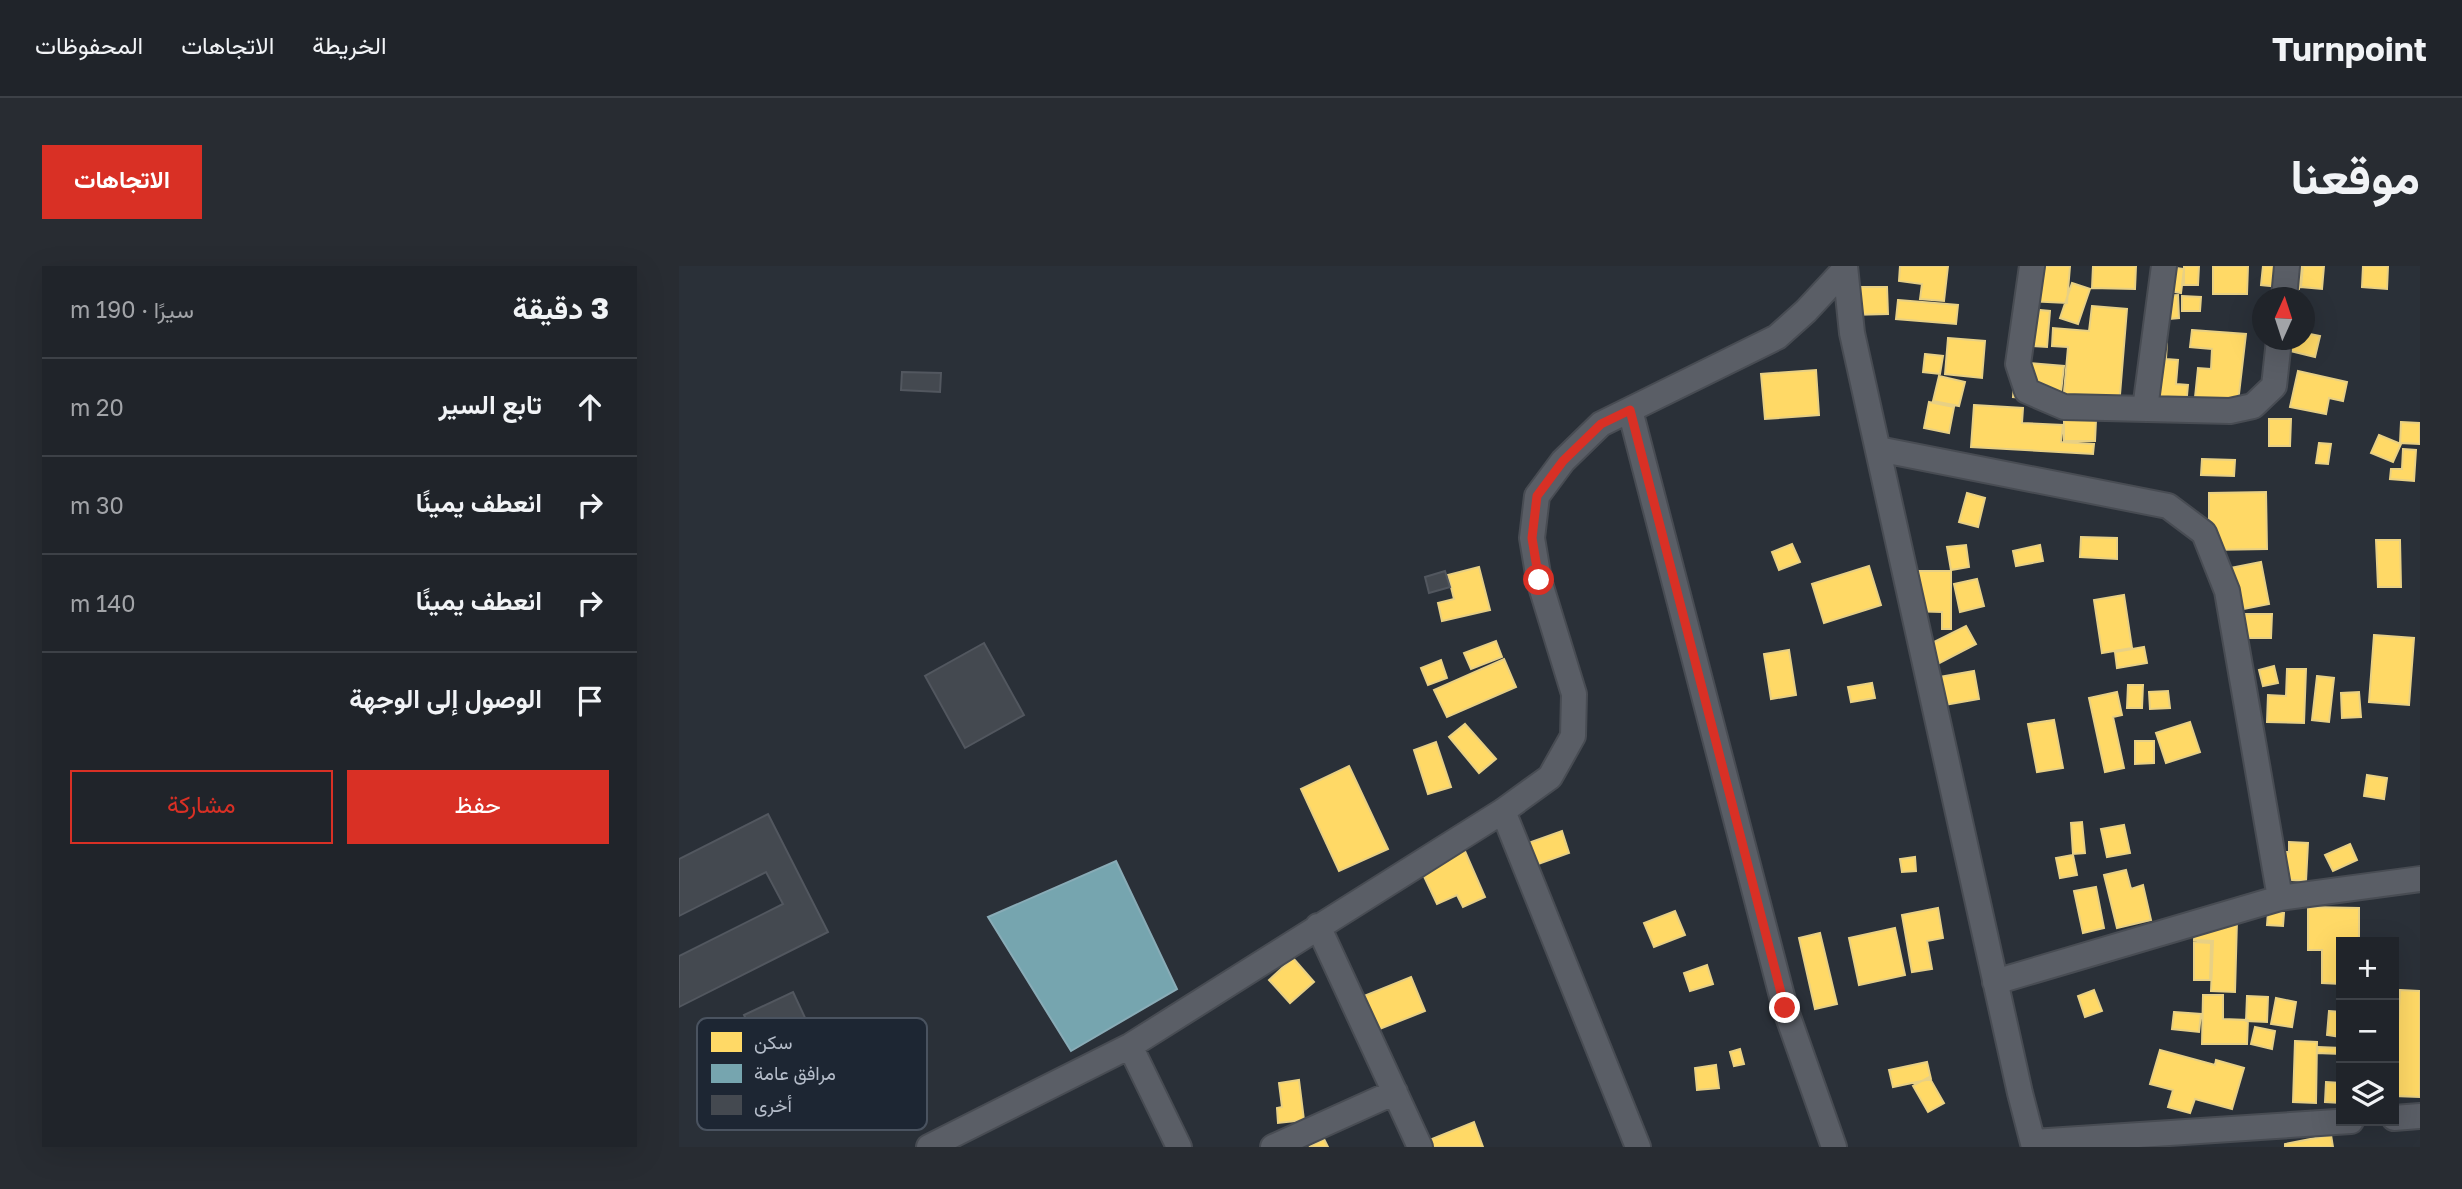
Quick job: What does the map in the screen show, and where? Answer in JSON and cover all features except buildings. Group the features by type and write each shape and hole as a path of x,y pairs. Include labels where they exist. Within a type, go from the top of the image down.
{"street":[{"path":"2032,266 2018,364 2027,390 2064,407 2230,411 2253,406 2274,386 2278,350"},
{"path":"2145,409 2164,266"},
{"path":"2285,287 2287,266"},
{"path":"929,1147 1130,1046 1503,811 1550,777 1573,737 1574,694 1539,580 1532,538 1537,496 1563,461 1601,424 1777,337 1806,311 1845,267"},
{"path":"1845,267 1852,332 1995,982 2034,1144 2280,1136 2336,1124"},
{"path":"1630,410 1785,1008 1834,1147"},
{"path":"1878,449 2168,506 2204,533 2227,590 2280,898"},
{"path":"1503,811 1638,1147"},
{"path":"1995,982 2280,898 2420,879"},
{"path":"1318,926 1420,1147"},
{"path":"1130,1046 1179,1147"},
{"path":"1273,1147 1395,1092"},
{"path":"2399,1118 2420,1116"}],"route":[{"path":"1539,580 1532,538 1537,496 1563,461 1601,424 1630,410 1785,1008"}]}
